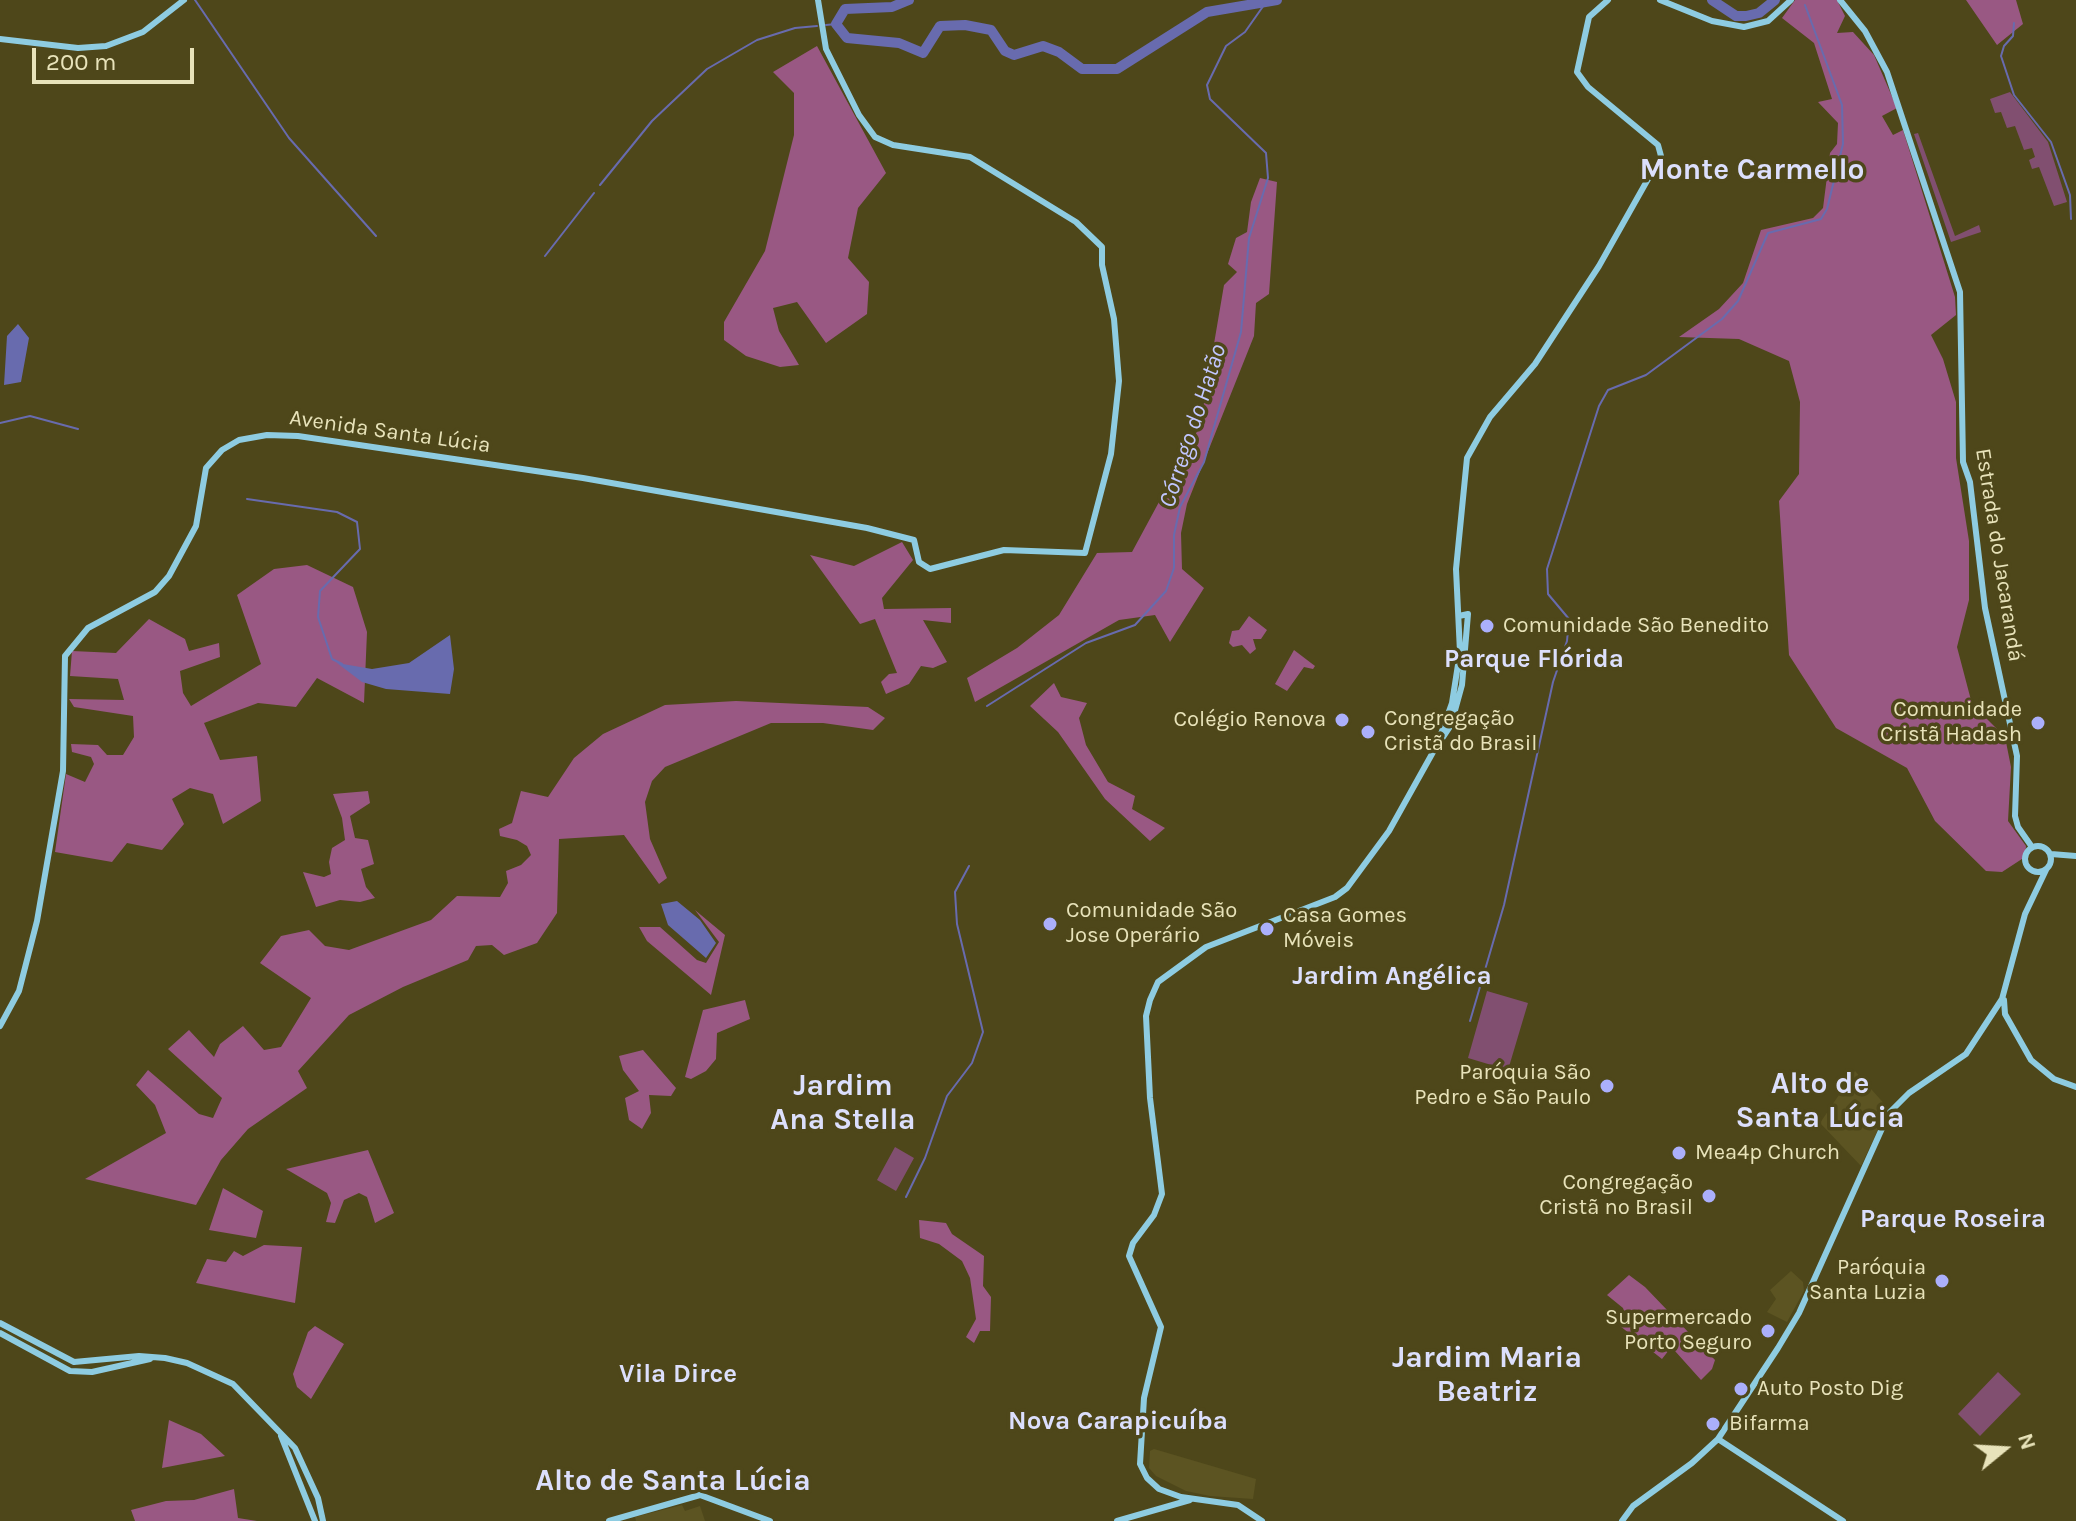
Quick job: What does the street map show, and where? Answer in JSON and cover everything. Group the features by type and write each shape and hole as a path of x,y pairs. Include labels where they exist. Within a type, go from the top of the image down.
{"street":[{"path":"0,39 78,48 106,46 143,32 183,0"},
{"name":"Avenida Santa Lúcia","path":"0,1026 19,991 37,921 63,771 65,656 88,628 155,592 169,576 196,526 206,468 228,445 257,435 298,436 583,478 867,528 914,540 916,557 930,569 1004,550 1085,553 1111,454 1119,381 1114,319 1102,265 1102,247 1076,222 970,157 893,145 875,137 859,115 826,49 818,0"},
{"path":"1437,745 1456,679 1459,616 1456,561 1467,458 1477,437 1535,364 1566,318 1638,201 1661,156 1658,145 1588,87 1577,72 1589,17 1608,0"},
{"path":"1660,0 1726,25 1752,27 1775,17 1791,0"},
{"name":"Estrada do Jacarandá","path":"1840,0 1865,31 1887,72 1960,292 1963,462 1970,482 1985,608 2017,756 2015,820 2032,847"},
{"path":"1262,1521 1238,1505 1194,1500 1159,1489 1140,1464 1144,1398 1161,1322 1130,1263 1131,1247 1154,1215 1163,1185 1150,1098 1146,1016 1158,982 1178,964 1227,936 1321,903 1347,888 1389,831 1451,725 1460,694 1468,614 1459,616"},
{"path":"2037,891 2025,857 2032,847 2043,846 2051,854 2076,856"},
{"path":"1622,1518 1718,1439 1799,1313 1889,1113 1909,1093 1966,1054 1989,1022 2003,995 2025,914 2051,854"},
{"path":"2030,870 2038,873 2046,870"},
{"path":"2003,995 2005,1014 2031,1060 2054,1079 2076,1087"},
{"path":"0,1323 74,1362 129,1356 154,1358 187,1363 233,1384 300,1457 323,1521"},
{"path":"0,1333 70,1371 92,1372 154,1358"},
{"path":"280,1433 315,1521"},
{"path":"1718,1439 1843,1521"},
{"path":"609,1521 700,1495 770,1521"},
{"path":"1117,1521 1194,1500"}],"shaded area":[{"path":"1795,0 1837,0 1845,16 1837,33 1853,32 1874,55 1897,108 1882,116 1893,135 1903,130 1955,297 1956,315 1931,335 1943,359 1956,402 1956,458 1969,541 1969,600 1957,647 1972,704 2005,737 2011,767 2008,821 2026,846 2025,857 2002,872 1986,871 1935,821 1907,768 1836,728 1789,655 1779,501 1799,474 1800,402 1789,361 1739,339 1679,337 1719,309 1743,283 1761,230 1813,218 1823,208 1830,153 1837,144 1838,123 1818,102 1832,99 1814,43 1782,18"},
{"path":"1966,0 2016,0 2023,24 1997,45"},
{"path":"817,46 886,173 858,208 848,258 869,282 867,314 826,343 797,302 773,308 779,331 799,365 780,367 746,356 724,340 724,322 765,251 794,135 794,93 773,72"},
{"path":"2010,92 2048,142 2067,202 2054,206 2039,167 2032,169 2029,160 2035,157 2032,148 2024,150 2015,126 2007,128 2001,112 1995,113 1990,99"},
{"path":"1918,133 1955,236 1979,225 1981,232 1951,242 1914,134"},
{"path":"1260,178 1277,182 1269,294 1256,303 1254,336 1187,504 1181,533 1182,569 1204,588 1170,642 1155,615 1119,620 975,702 967,678 1017,648 1059,615 1097,553 1132,552 1200,426 1224,285 1237,272 1228,264 1236,238 1247,232 1251,202"},
{"path":"902,542 913,560 882,598 884,609 951,608 951,623 923,620 947,662 933,668 921,666 909,684 886,694 881,682 889,674 897,673 875,619 860,624 810,555 854,566"},
{"path":"307,565 353,587 367,632 364,703 317,678 296,707 258,703 204,723 220,760 257,756 261,801 223,824 213,794 190,788 172,799 184,824 162,850 127,843 112,862 55,852 66,774 85,782 94,764 91,757 72,752 71,744 98,745 107,755 123,755 134,737 133,716 74,707 69,699 124,700 118,679 70,676 72,651 116,653 149,619 185,639 189,651 219,643 220,657 180,671 183,693 191,706 261,664 237,595 274,569"},
{"path":"1249,616 1267,630 1261,639 1253,639 1256,649 1250,654 1242,645 1233,647 1229,643 1232,631 1239,630"},
{"path":"1294,650 1315,666 1313,669 1304,667 1287,691 1275,684"},
{"path":"1054,683 1061,697 1087,703 1079,718 1086,745 1108,782 1135,796 1132,809 1165,828 1150,841 1105,799 1058,732 1030,706"},
{"path":"736,701 868,707 885,718 873,730 823,723 771,723 665,767 652,781 645,802 650,839 667,878 659,884 624,835 559,839 557,913 537,943 504,955 492,945 476,946 468,960 403,987 349,1015 298,1071 307,1088 248,1129 221,1160 196,1205 85,1179 166,1133 155,1105 136,1085 148,1070 199,1114 213,1118 222,1098 168,1049 189,1030 214,1057 220,1044 243,1026 264,1050 281,1047 311,998 260,963 281,936 309,930 325,946 349,950 431,920 457,896 500,897 508,883 506,871 521,865 531,855 527,846 500,836 499,829 512,823 521,791 548,797 574,758 603,734 665,705"},
{"path":"368,791 370,803 350,816 355,838 368,840 374,864 361,869 366,887 375,898 360,902 340,900 316,907 303,872 324,877 331,874 329,862 332,848 345,840 342,818 333,794"},
{"path":"695,910 725,935 711,995 647,941 639,927 660,927 697,960 706,963 719,942"},
{"path":"1487,991 1528,1003 1508,1070 1468,1058"},
{"path":"745,1000 750,1019 717,1033 716,1059 706,1071 691,1079 685,1077 703,1010"},
{"path":"643,1050 676,1088 671,1096 649,1095 651,1113 642,1129 629,1120 625,1098 639,1091 623,1070 619,1056"},
{"path":"1855,1071 1888,1108 1861,1166 1820,1123"},
{"path":"895,1147 914,1158 896,1191 877,1180"},
{"path":"368,1150 394,1213 375,1223 367,1197 359,1193 344,1200 335,1223 326,1222 331,1203 327,1193 286,1169"},
{"path":"223,1188 263,1211 256,1238 209,1230"},
{"path":"919,1220 946,1223 952,1234 984,1256 983,1286 991,1297 990,1331 980,1331 974,1343 966,1337 976,1319 970,1278 962,1261 939,1244 920,1238"},
{"path":"264,1245 302,1247 295,1303 196,1283 207,1259 226,1262 234,1251 243,1256"},
{"path":"1791,1271 1803,1282 1804,1291 1787,1322 1767,1312 1776,1299 1770,1290"},
{"path":"1629,1275 1645,1287 1715,1360 1712,1369 1701,1380 1675,1351 1669,1350 1662,1359 1606,1315 1611,1310 1625,1315 1623,1308 1607,1295"},
{"path":"315,1326 344,1344 311,1399 297,1387 293,1374 308,1332"},
{"path":"1998,1372 2021,1394 1980,1436 1958,1414"},
{"path":"169,1420 201,1434 225,1456 162,1468"},
{"path":"1154,1449 1256,1479 1253,1499 1186,1491 1156,1476 1149,1468 1150,1451"},
{"path":"234,1489 238,1518 257,1521 135,1521 131,1510 166,1501 194,1500"},
{"path":"682,1505 685,1511 700,1506 705,1521 636,1521 635,1517"}],"water":[{"path":"18,324 29,338 21,382 4,385 7,336"},
{"path":"450,635 454,669 450,694 386,689 362,682 337,663 372,669 409,663"},
{"path":"677,901 700,920 716,943 706,958 668,925 661,904"}],"waterway":[{"path":"195,0 289,138 376,236"},
{"path":"909,0 892,7 845,9 836,24 847,38 899,43 923,53 940,26 965,25 991,30 1005,51 1014,55 1043,46 1059,52 1082,69 1117,69 1207,12 1277,0"},
{"path":"1712,0 1736,16 1759,13 1775,0"},
{"name":"Córrego do Hatão","path":"987,706 1086,643 1135,625 1166,591 1174,568 1174,535 1180,507 1204,462 1241,332 1249,238 1268,178 1266,153 1210,99 1207,85 1226,46 1245,32 1264,5"},
{"path":"1470,1021 1504,905 1553,682 1567,641 1569,619 1548,594 1547,569 1599,406 1608,390 1646,375 1722,319 1738,301 1768,233 1821,219 1827,209 1843,144 1842,105 1805,5"},
{"path":"2014,23 2013,36 2004,46 2001,56 2014,95 2051,142 2070,195 2071,219"},
{"path":"826,25 836,24"},
{"path":"600,185 652,121 707,69 757,40 795,28 817,26"},
{"path":"545,256 594,193"},
{"path":"0,423 30,416 78,429"},
{"path":"247,499 337,512 357,522 360,549 320,591 318,617 332,659 342,664"},
{"name":"Córrego do Hatão","path":"906,1197 925,1158 947,1096 972,1063 983,1032 957,924 955,892 969,866"}],"place":[{"name":"Comunidade São Benedito","path":"1487,626"},
{"name":"Colégio Renova","path":"1342,720"},
{"name":"Comunidade Cristã Hadash","path":"2038,723"},
{"name":"Congregação Cristã do Brasil","path":"1368,732"},
{"name":"Comunidade São Jose Operário","path":"1050,924"},
{"name":"Casa Gomes Móveis","path":"1267,929"},
{"name":"Paróquia São Pedro e São Paulo","path":"1607,1086"},
{"name":"Mea4p Church","path":"1679,1153"},
{"name":"Congregação Cristã no Brasil","path":"1709,1196"},
{"name":"Paróquia Santa Luzia","path":"1942,1281"},
{"name":"Supermercado Porto Seguro","path":"1768,1331"},
{"name":"Auto Posto Dig","path":"1741,1389"},
{"name":"Bifarma","path":"1713,1424"}],"district":[{"name":"Monte Carmello","path":"1752,170"},
{"name":"Parque Flórida","path":"1534,660"},
{"name":"Jardim Angélica","path":"1392,977"},
{"name":"Alto de Santa Lúcia","path":"1820,1101"},
{"name":"Jardim Ana Stella","path":"843,1103"},
{"name":"Parque Roseira","path":"1953,1220"},
{"name":"Vila Dirce","path":"678,1375"},
{"name":"Jardim Maria Beatriz","path":"1487,1375"},
{"name":"Nova Carapicuíba","path":"1118,1422"},
{"name":"Alto de Santa Lúcia","path":"673,1481"}]}
